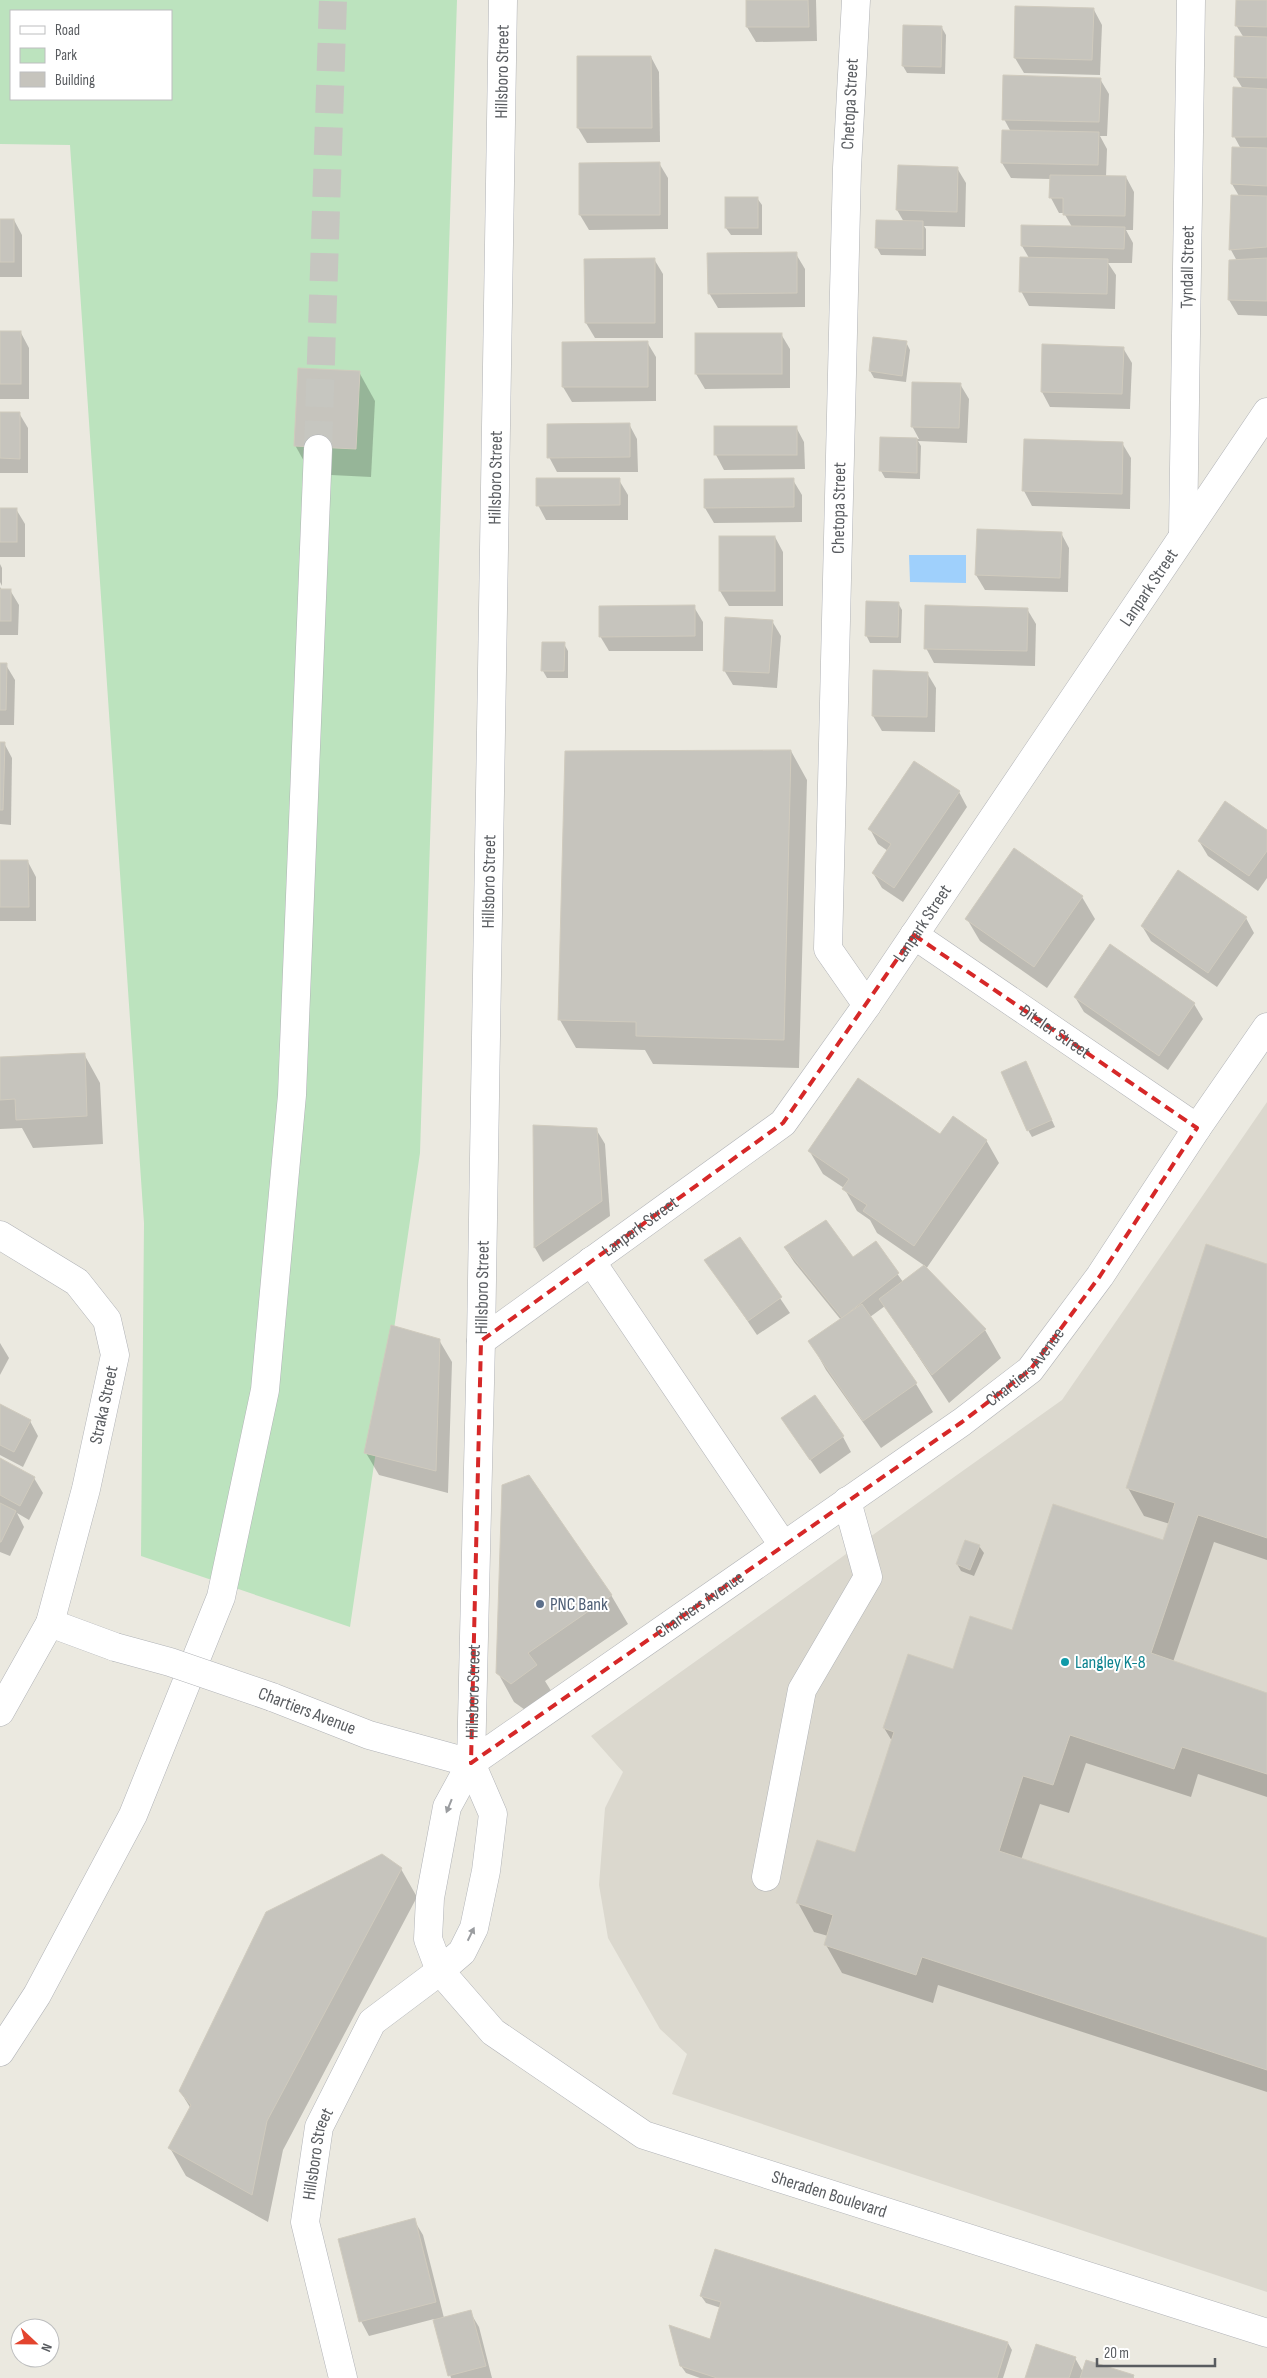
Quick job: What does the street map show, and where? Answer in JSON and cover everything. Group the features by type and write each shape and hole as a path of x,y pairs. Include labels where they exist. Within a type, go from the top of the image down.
{"street":[{"name":"Hillsboro Street","path":"344,2378 305,2222 319,2127 372,2022 440,1972 462,1952 474,1928 486,1871 494,1814 471,1763 481,1341 503,0"},
{"name":"Chetopa Street","path":"856,0 847,168 828,950 867,1005"},
{"name":"Tyndall Street","path":"1183,535 1191,0"},
{"name":"Lanpark Street","path":"481,1341 783,1123 867,1005 1267,412"},
{"path":"0,2052 37,1995 133,1815 214,1615 221,1597 265,1390 292,1095 318,449"},
{"name":"Ditzler Street","path":"914,935 1197,1128"},
{"name":"Chartiers Avenue","path":"50,1623 115,1647 170,1662 272,1697 369,1735 471,1763 962,1422 1030,1370 1100,1276 1197,1128 1267,1027"},
{"name":"Straka Street","path":"3,1243 77,1282 107,1320 115,1355 86,1489 50,1623"},
{"path":"591,1261 783,1545"},
{"path":"766,1877 802,1690 868,1577 847,1501"},
{"path":"0,1712 50,1623"},
{"name":"Hillsboro Street","path":"440,1972 428,1939 430,1898 447,1807 471,1763"},
{"name":"Sheraden Boulevard","path":"440,1972 492,2032 644,2135 1267,2333"}],"highlighted area":[{"path":"914,935 1197,1128 1100,1276 1030,1370 962,1422 471,1763 481,1341 783,1123"}],"shaded area":[{"path":"1267,1102 1267,2292 672,2094 687,2054 660,2029 608,1938 599,1885 605,1808 623,1772 591,1736 1062,1400"}],"green space":[{"path":"0,0 457,0 420,1153 350,1627 141,1556 144,1223 70,145 0,144"}],"water":[{"path":"909,555 966,555 966,583 910,582"}],"building":[{"path":"746,0 808,0 809,27 746,27"},
{"path":"1236,0 1267,0 1267,27 1235,26"},
{"path":"1015,6 1094,8 1092,60 1014,58"},
{"path":"903,25 942,26 941,67 902,66"},
{"path":"1235,36 1267,37 1267,78 1234,77"},
{"path":"577,56 651,56 652,128 577,128"},
{"path":"1003,75 1101,78 1099,122 1002,120"},
{"path":"1233,87 1267,89 1267,137 1232,137"},
{"path":"1002,130 1099,132 1098,165 1001,163"},
{"path":"1232,147 1267,148 1267,186 1231,184"},
{"path":"660,162 660,215 579,215 579,163"},
{"path":"898,165 958,167 957,212 896,210"},
{"path":"1050,175 1126,176 1125,216 1063,215 1063,198 1049,198"},
{"path":"1231,195 1267,196 1267,247 1229,250"},
{"path":"725,197 758,197 758,228 725,228"},
{"path":"0,219 14,219 14,262 0,262"},
{"path":"876,220 923,221 923,249 875,248"},
{"path":"1021,225 1125,227 1124,249 1021,246"},
{"path":"797,252 797,293 708,294 707,253"},
{"path":"1020,257 1108,259 1107,294 1019,292"},
{"path":"655,258 655,323 585,323 584,259"},
{"path":"1267,258 1267,301 1228,300 1229,260"},
{"path":"0,331 21,331 21,384 0,384"},
{"path":"695,333 782,333 782,374 695,374"},
{"path":"873,337 907,341 902,376 869,371"},
{"path":"648,341 648,387 562,387 562,342"},
{"path":"1042,344 1124,347 1122,394 1041,392"},
{"path":"298,368 360,371 356,449 294,446"},
{"path":"912,382 961,383 959,428 911,427"},
{"path":"0,412 20,412 20,459 0,458"},
{"path":"630,423 630,457 547,458 547,424"},
{"path":"714,426 797,426 797,455 714,455"},
{"path":"880,437 917,438 917,473 879,471"},
{"path":"1024,439 1123,442 1122,494 1022,491"},
{"path":"536,478 620,478 620,505 536,506"},
{"path":"794,478 794,507 704,508 704,479"},
{"path":"0,508 17,508 17,542 0,542"},
{"path":"977,529 1062,532 1060,578 975,575"},
{"path":"719,536 775,536 775,591 719,591"},
{"path":"0,589 11,589 11,621 0,621"},
{"path":"866,601 899,602 898,637 865,636"},
{"path":"695,605 695,636 599,637 599,606"},
{"path":"925,605 1028,608 1027,651 924,649"},
{"path":"725,617 773,620 769,673 723,671"},
{"path":"542,642 565,642 564,671 541,671"},
{"path":"0,663 7,663 6,710 0,710"},
{"path":"873,670 928,672 927,717 872,716"},
{"path":"0,742 5,742 3,810 0,810"},
{"path":"791,750 784,1040 636,1036 636,1022 558,1020 565,751"},
{"path":"914,761 960,791 894,888 872,873 891,844 868,829"},
{"path":"1225,801 1267,830 1267,851 1249,876 1198,841"},
{"path":"1014,848 1083,896 1034,967 965,919"},
{"path":"0,860 28,860 29,907 0,907"},
{"path":"1178,870 1247,917 1208,973 1141,926"},
{"path":"1110,944 1195,1003 1159,1056 1074,997"},
{"path":"85,1053 87,1116 16,1120 15,1099 0,1100 0,1057"},
{"path":"1026,1061 1052,1120 1027,1131 1001,1072"},
{"path":"858,1078 940,1134 953,1116 987,1140 914,1246 863,1211 867,1205 842,1189 849,1179 808,1151"},
{"path":"533,1125 597,1128 602,1201 534,1248"},
{"path":"826,1220 853,1257 876,1241 899,1273 842,1318 784,1247"},
{"path":"740,1237 782,1297 748,1321 704,1260"},
{"name":"Langley K-8","path":"1206,1244 1267,1264 1267,1538 1198,1515 1151,1653 1267,1693 1267,1774 1182,1747 1174,1769 1070,1735 1053,1785 1023,1776 999,1851 1267,1938 1267,2070 922,1957 916,1975 824,1945 833,1915 796,1903 817,1840 855,1852 894,1732 883,1728 908,1654 953,1669 970,1616 1012,1630 1053,1504 1163,1540 1175,1503 1126,1488"},
{"path":"924,1265 986,1329 932,1375 879,1299"},
{"path":"862,1304 917,1383 863,1421 808,1341"},
{"path":"391,1325 440,1339 436,1471 364,1453"},
{"path":"815,1395 844,1436 810,1460 781,1418"},
{"path":"0,1404 31,1420 14,1452 0,1445"},
{"path":"0,1458 35,1477 20,1506 0,1495"},
{"path":"529,1475 612,1595 528,1653 537,1665 511,1684 496,1673 502,1485"},
{"path":"0,1503 16,1511 1,1542 0,1542"},
{"path":"965,1540 980,1545 970,1570 956,1564"},
{"path":"382,1854 402,1868 267,2121 252,2195 168,2148 191,2105 179,2091 266,1912"},
{"path":"415,2218 436,2302 359,2322 338,2239"},
{"path":"715,2249 1008,2342 997,2378 717,2378 680,2366 669,2325 710,2339 721,2302 700,2296"},
{"path":"471,2310 486,2366 448,2376 433,2320"},
{"path":"1036,2344 1076,2357 1069,2378 1025,2378"},
{"path":"1086,2360 1134,2375 1133,2378 1080,2378"}],"tunnel":[{"path":"318,449 333,0"}],"place":[{"name":"PNC Bank","path":"540,1604"},
{"name":"Langley K-8","path":"1065,1662"}]}
